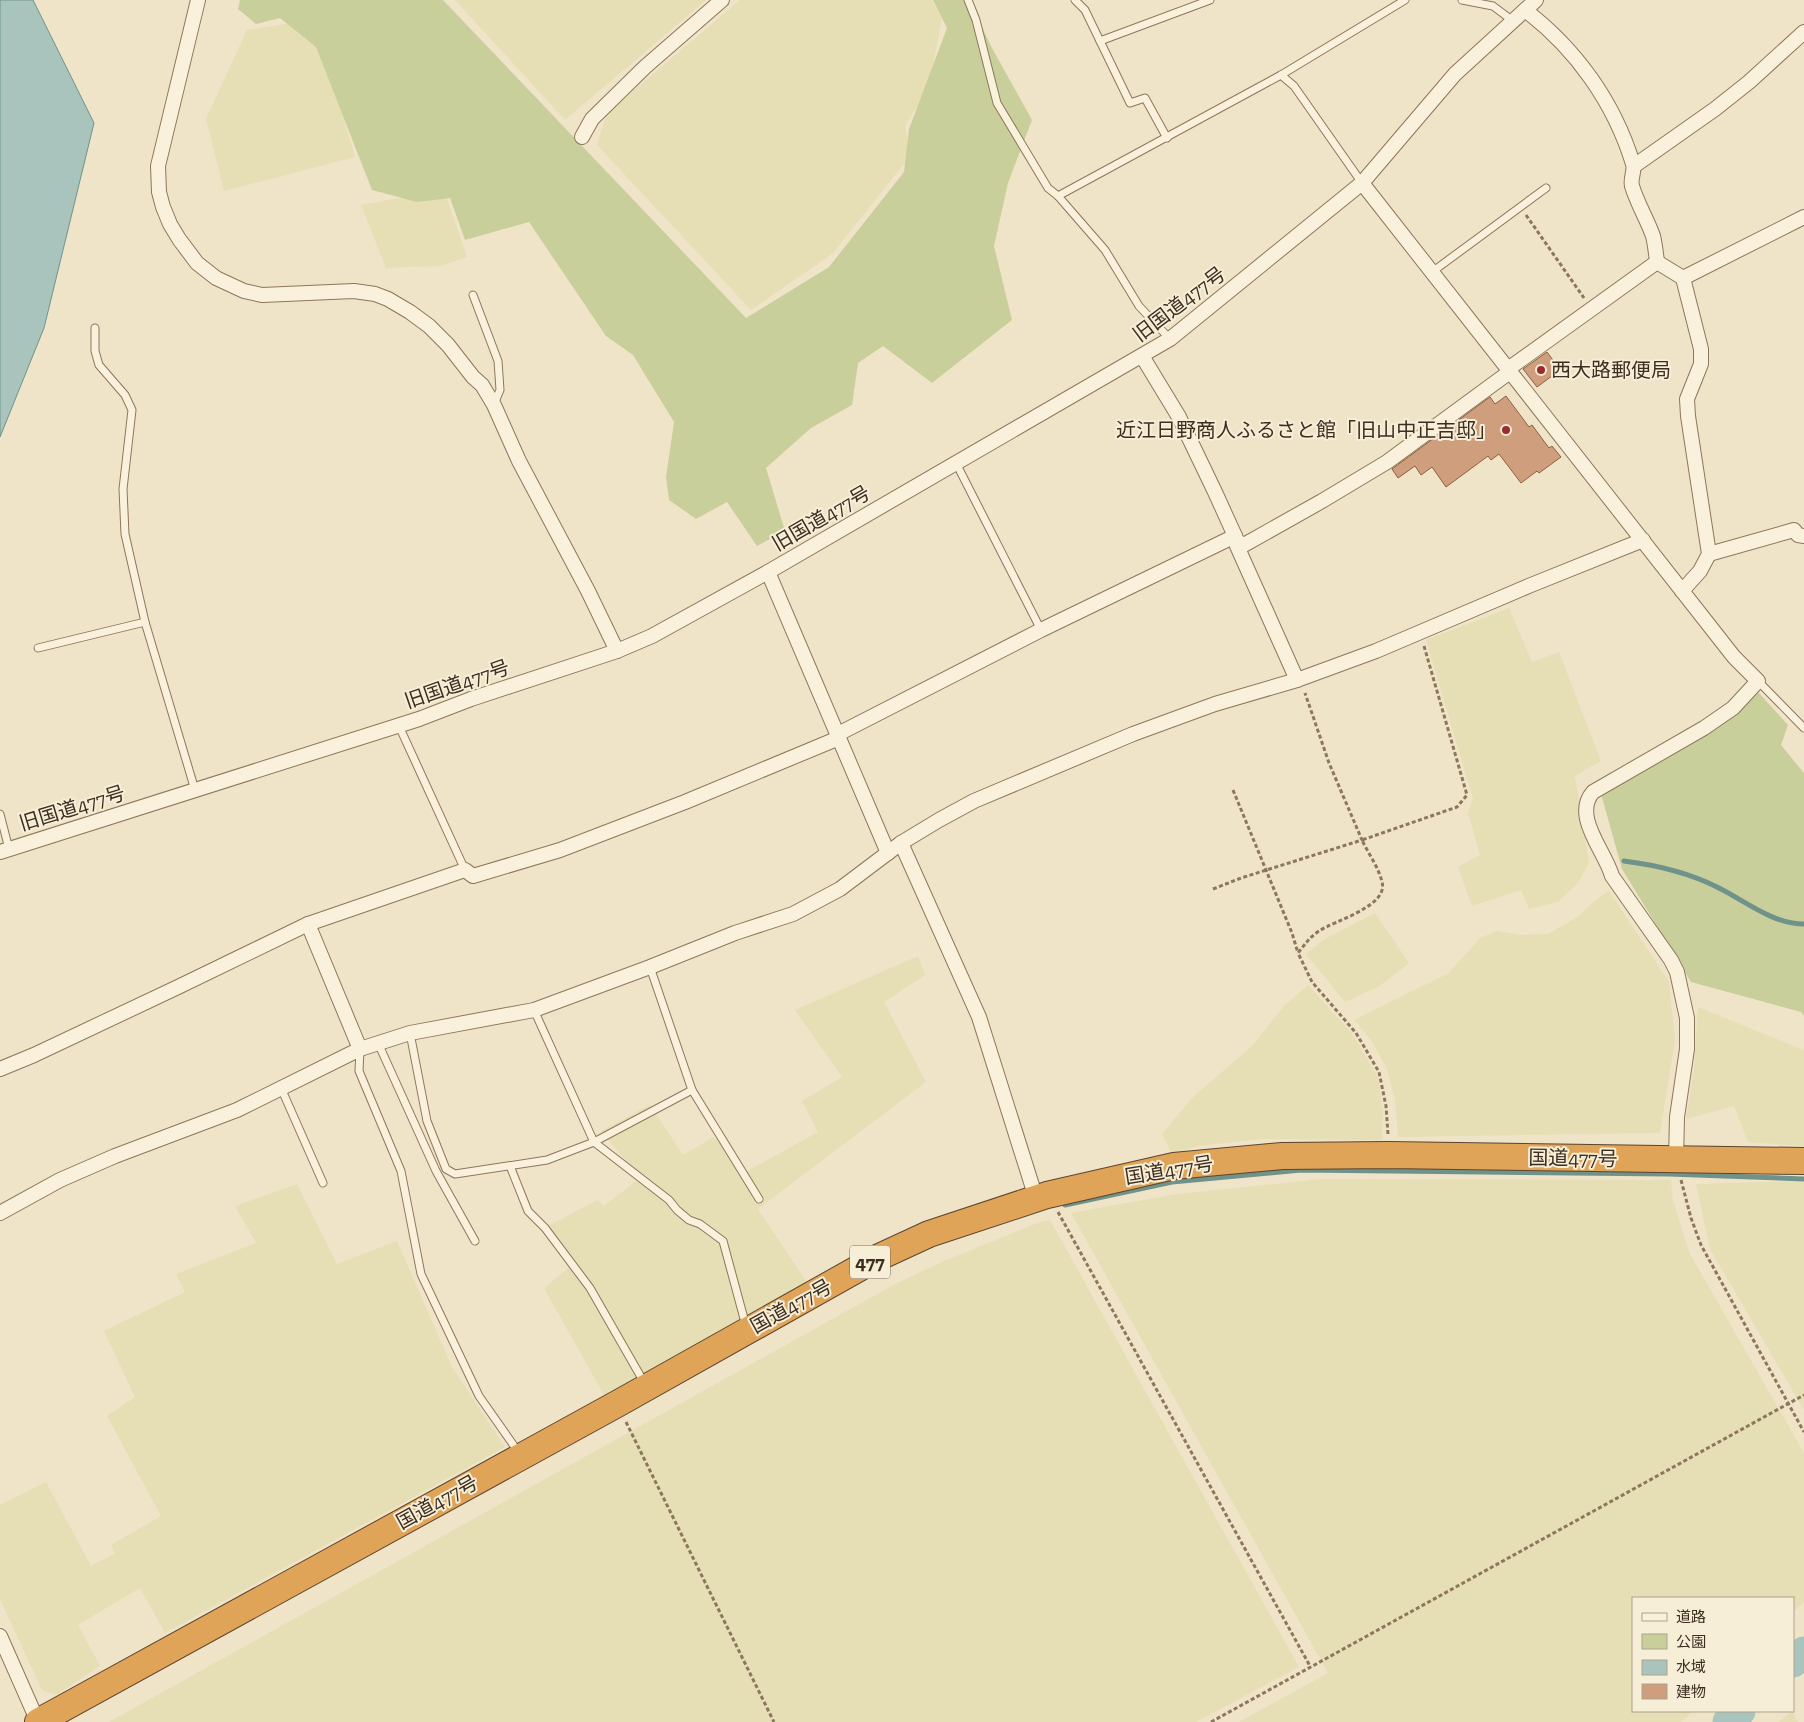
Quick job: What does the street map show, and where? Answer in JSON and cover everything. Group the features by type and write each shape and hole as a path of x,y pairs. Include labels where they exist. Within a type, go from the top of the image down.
{"highway":[{"name":"国道477号","path":"38,1722 617,1404 877,1258 929,1234 1042,1197 1174,1166 1282,1156 1389,1155 1804,1161"}],"street":[{"path":"198,0 158,166 159,192 163,207 179,239 189,254 206,271 244,291 262,295 354,291 375,294 410,312 435,332 482,385 494,405 519,462 588,591 617,651"},
{"path":"582,137 592,119 645,67 722,0"},
{"name":"旧国道477号","path":"5,850 399,726 617,651 652,636 768,572 1170,339 1362,182 1455,74 1536,0"},
{"path":"1525,10 1541,22 1586,70 1597,85 1634,166 1632,184 1653,237 1657,262 1683,278 1701,349 1701,364 1687,399 1709,554 1700,571 1682,591"},
{"path":"1634,166 1715,109 1749,82 1804,32"},
{"path":"1362,182 1734,657 1758,681 1733,708 1704,728 1593,792 1586,805 1591,831 1609,866 1612,876 1675,967 1681,986 1688,1018 1687,1049 1677,1117 1676,1160"},
{"path":"1683,278 1804,217"},
{"path":"1142,356 1179,417 1236,538 1242,546 1387,462 1657,262"},
{"path":"1709,554 1794,530 1798,535 1804,536"},
{"path":"0,1068 34,1055 308,924 465,870 473,876 560,850 685,802 838,736 1041,630 1236,538"},
{"path":"1236,538 1237,546 1299,679"},
{"path":"0,1213 60,1180 115,1156 237,1110 281,1087 378,1042 410,1033 534,1010 735,933 793,914 840,889 901,843 974,801 1133,734 1215,704 1299,679 1376,651 1643,540"},
{"path":"768,572 888,853"},
{"path":"901,843 979,1017 1042,1197"},
{"path":"308,924 360,1049"},
{"path":"0,1636 38,1722"}],"lane":[{"path":"968,0 976,20 997,103 1048,188 1058,196 1105,250 1139,306 1170,339"},
{"path":"1075,0 1085,10 1130,103 1145,98 1167,138"},
{"path":"1100,41 1210,0"},
{"path":"1058,196 1281,75 1405,0"},
{"path":"1462,0 1493,6 1513,21"},
{"path":"1281,75 1294,86 1362,182"},
{"path":"1432,272 1546,188"},
{"path":"473,295 498,361 500,390 494,405"},
{"path":"95,328 95,350 99,365 125,395 132,410 123,489 125,534 145,622 195,790"},
{"path":"956,463 1041,630"},
{"path":"38,648 145,622"},
{"path":"1758,681 1804,728"},
{"path":"399,726 465,870"},
{"path":"0,814 5,850"},
{"path":"650,967 692,1090 759,1199"},
{"path":"534,1010 594,1142 670,1200 677,1210 689,1220 700,1224 723,1241 747,1331"},
{"path":"410,1033 427,1122 446,1169 455,1174 547,1160 594,1142 692,1090"},
{"path":"378,1042 436,1171 474,1241"},
{"path":"360,1049 359,1070 401,1172 420,1274 479,1396 520,1456"},
{"path":"281,1087 323,1184"},
{"path":"510,1166 528,1211 545,1228 590,1288 647,1387"}],"path":[{"path":"1520,207 1592,309"},
{"path":"1213,889 1241,878 1362,840 1457,807 1467,795 1424,644 1417,634"},
{"path":"1298,953 1310,937 1322,929 1366,908 1382,891 1383,883 1362,840 1329,763 1299,679"},
{"path":"1233,790 1267,871 1298,953 1312,982 1356,1033 1379,1072 1386,1106 1389,1155"},
{"path":"1676,1160 1691,1218 1701,1245 1804,1432"},
{"path":"1042,1197 1064,1222 1310,1666"},
{"path":"1210,1722 1804,1395"},
{"path":"617,1404 774,1722"}],"shaded area":[{"path":"455,0 706,0 565,120"},
{"path":"740,0 932,0 942,18 929,87 905,126 911,155 832,254 751,310 597,145 607,113"},
{"path":"298,22 319,35 355,157 224,191 206,119 247,30"},
{"path":"444,190 467,257 441,266 386,268 361,205"},
{"path":"1509,608 1532,662 1559,652 1601,761 1575,776 1589,862 1579,882 1558,902 1529,909 1521,890 1472,906 1458,867 1480,855 1468,813 1473,799 1426,640"},
{"path":"1609,891 1669,982 1675,1040 1660,1133 1398,1137 1395,1099 1387,1069 1371,1040 1354,1020 1449,973 1480,938 1497,931 1520,935 1548,934 1576,918"},
{"path":"1375,913 1409,963 1378,987 1345,1002 1306,954 1323,940"},
{"path":"918,956 925,975 884,1002 926,1082 758,1209 808,1284 604,1395 544,1288 575,1263 548,1226 598,1200 604,1206 640,1178 601,1131 650,1105 683,1155 714,1137 744,1173 818,1132 802,1101 842,1077 795,1010"},
{"path":"1308,985 1351,1032 1378,1077 1383,1111 1382,1140 1262,1139 1198,1146 1172,1154 1162,1134 1192,1098 1253,1045 1284,1006"},
{"path":"1698,1007 1804,1050 1804,1146 1748,1142 1734,1106 1686,1119 1694,1070"},
{"path":"1322,1179 1671,1180 1673,1200 1689,1252 1804,1453 1804,1602 1794,1611 1794,1597 1632,1597 1632,1712 1692,1712 1681,1722 1239,1722 1328,1673 1071,1213 1177,1194"},
{"path":"1804,1181 1804,1410 1710,1249 1696,1184"},
{"path":"297,1184 337,1264 397,1241 452,1367 505,1447 165,1633 140,1588 78,1625 100,1666 56,1695 42,1690 0,1599 0,1505 46,1482 91,1566 115,1554 111,1545 161,1516 107,1416 135,1397 104,1331 185,1292 176,1274 256,1243 235,1206"},
{"path":"1050,1220 1299,1667 1196,1722 109,1722 897,1283 944,1261 1040,1222"},
{"path":"1793,1712 1798,1722 1779,1722"}],"green space":[{"path":"240,0 443,0 746,318 829,267 904,172 909,129 947,28 933,0 969,0 992,48 1032,120 1008,183 994,246 1012,320 932,383 883,346 858,363 852,405 811,428 766,468 785,531 757,546 727,502 696,519 669,500 666,477 674,422 633,355 606,336 529,222 465,240 450,198 417,202 372,190 316,47 280,18 256,24 238,9"},
{"path":"1758,692 1788,725 1781,745 1804,773 1804,1016 1801,1012 1691,982 1622,869 1601,794 1737,713"}],"water":[{"path":"0,0 33,0 94,123 44,328 0,437"}],"building":[{"path":"1547,352 1560,370 1537,387 1523,369"},
{"path":"1506,396 1529,427 1532,425 1549,448 1552,446 1561,457 1521,483 1499,454 1491,460 1488,456 1446,487 1432,467 1421,475 1415,466 1398,478 1392,469 1490,397 1495,404"}],"waterway":[{"path":"1624,861 1683,873 1717,887 1770,916 1792,923 1804,924"},
{"path":"1065,1205 1172,1182 1301,1170 1669,1174 1804,1179"},
{"path":"1794,1661 1804,1652"},
{"path":"1728,1722 1739,1712"}],"place":[{"name":"西大路郵便局","path":"1541,370"},
{"name":"近江日野商人ふるさと館「旧山中正吉邸」","path":"1506,430"}]}
